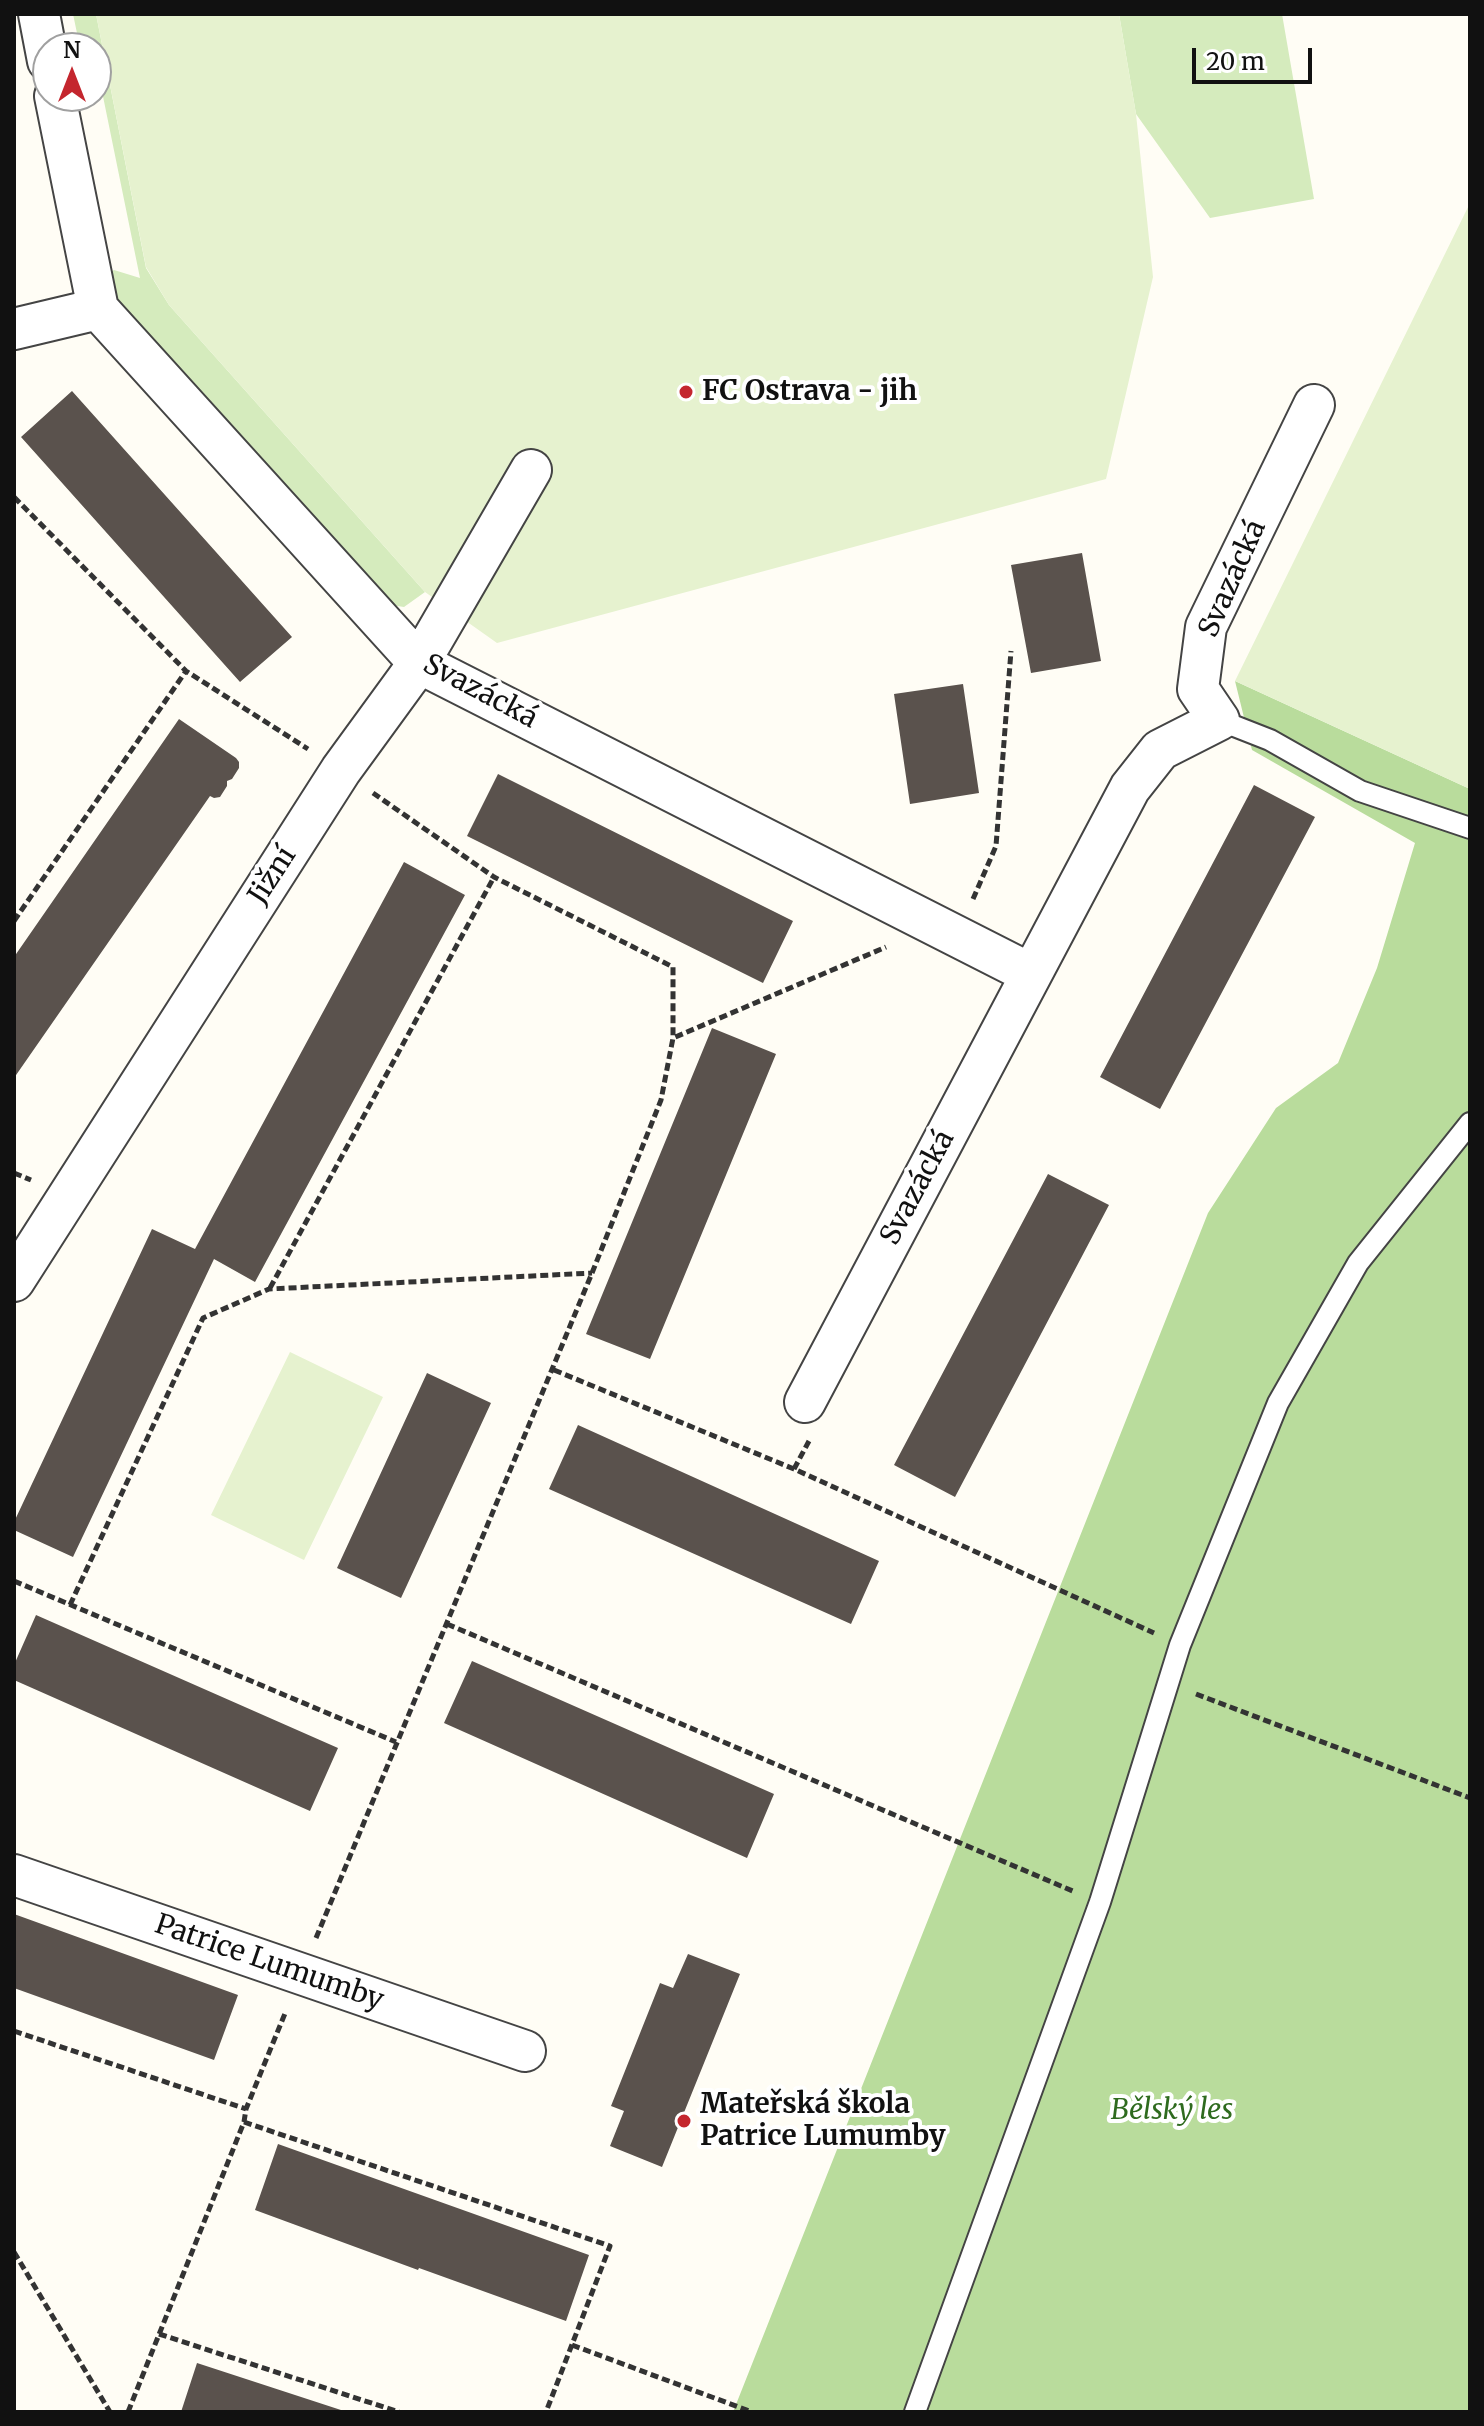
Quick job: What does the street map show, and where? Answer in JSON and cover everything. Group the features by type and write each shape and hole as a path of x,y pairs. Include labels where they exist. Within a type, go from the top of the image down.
{"street":[{"path":"14,329 98,309 58,112"},
{"name":"Svazácká","path":"98,309 419,663 1031,974"},
{"name":"Svazácká","path":"805,1402 1130,788 1160,750 1219,720 1198,689 1206,627 1314,405"},
{"name":"Jižní","path":"14,1281 341,770 419,663 531,470"},
{"name":"Patrice Lumumby","path":"14,1875 525,2051"}],"lane":[{"path":"1219,720 1270,740 1360,791 1470,828"},
{"path":"915,2412 1100,1902 1180,1645 1278,1403 1358,1263 1470,1123"}],"path":[{"path":"14,497 186,671 341,770 494,877 673,967 673,1038 661,1100 554,1370 246,2109 244,2122 128,2412"},
{"path":"673,1038 945,931 996,846 1011,651"},
{"path":"14,921 186,671"},
{"path":"269,1289 494,877"},
{"path":"70,1605 203,1318 269,1289 592,1273"},
{"path":"554,1370 794,1469 1180,1645"},
{"path":"14,1581 397,1742"},
{"path":"447,1624 1100,1902"},
{"path":"1169,1683 1470,1798"},
{"path":"14,2031 246,2109"},
{"path":"244,2122 610,2246 546,2412"},
{"path":"14,2252 110,2412"},
{"path":"159,2334 399,2412"},
{"path":"572,2345 752,2412"}],"green space":[{"path":"73,14 96,14 100,32 77,32"},
{"name":"FC Ostrava - jih","path":"96,14 1119,14 1136,114 1153,277 1106,479 497,643 425,592 169,305 146,267 112,95 112,32 100,32"},
{"path":"1119,14 1282,14 1314,199 1210,218 1136,114"},
{"path":"112,95 146,268 169,305 425,592 404,607 391,605 126,316 110,287 109,273 114,270 140,278 106,112 112,112"},
{"path":"1470,203 1470,789 1235,681"},
{"name":"Bělský les","path":"1235,681 1470,789 1470,2412 733,2412 1208,1213 1276,1108 1338,1063 1377,968 1415,843 1252,750"},
{"path":"290,1352 383,1397 304,1560 211,1515"}],"building":[{"path":"72,391 292,637 240,682 21,437"},
{"path":"1082,553 1101,661 1031,673 1011,565"},
{"path":"963,684 979,793 910,804 894,694"},
{"path":"179,719 236,758 239,768 227,781 220,797 210,796 14,1078 14,957"},
{"path":"498,774 793,921 763,983 467,836"},
{"path":"1254,785 1315,817 1160,1109 1100,1077"},
{"path":"404,862 465,895 255,1282 214,1259 73,1557 14,1530 14,1522 152,1229 195,1249"},
{"path":"712,1028 776,1054 650,1359 586,1334"},
{"path":"1048,1174 1109,1205 955,1497 894,1465"},
{"path":"427,1373 491,1403 401,1598 337,1568"},
{"path":"578,1425 879,1561 851,1624 549,1489"},
{"path":"36,1615 338,1748 310,1811 14,1680 14,1665"},
{"path":"472,1661 774,1794 747,1858 444,1723"},
{"path":"14,1914 238,1995 214,2060 14,1988"},
{"path":"688,1954 740,1974 662,2167 610,2146 624,2111 611,2106 660,1983 673,1988"},
{"path":"278,2144 589,2255 566,2321 255,2210"},
{"path":"197,2363 344,2411 344,2412 181,2412"}],"place":[{"name":"FC Ostrava - jih","path":"686,392"},
{"name":"Mateřská škola Patrice Lumumby","path":"684,2121"}]}
